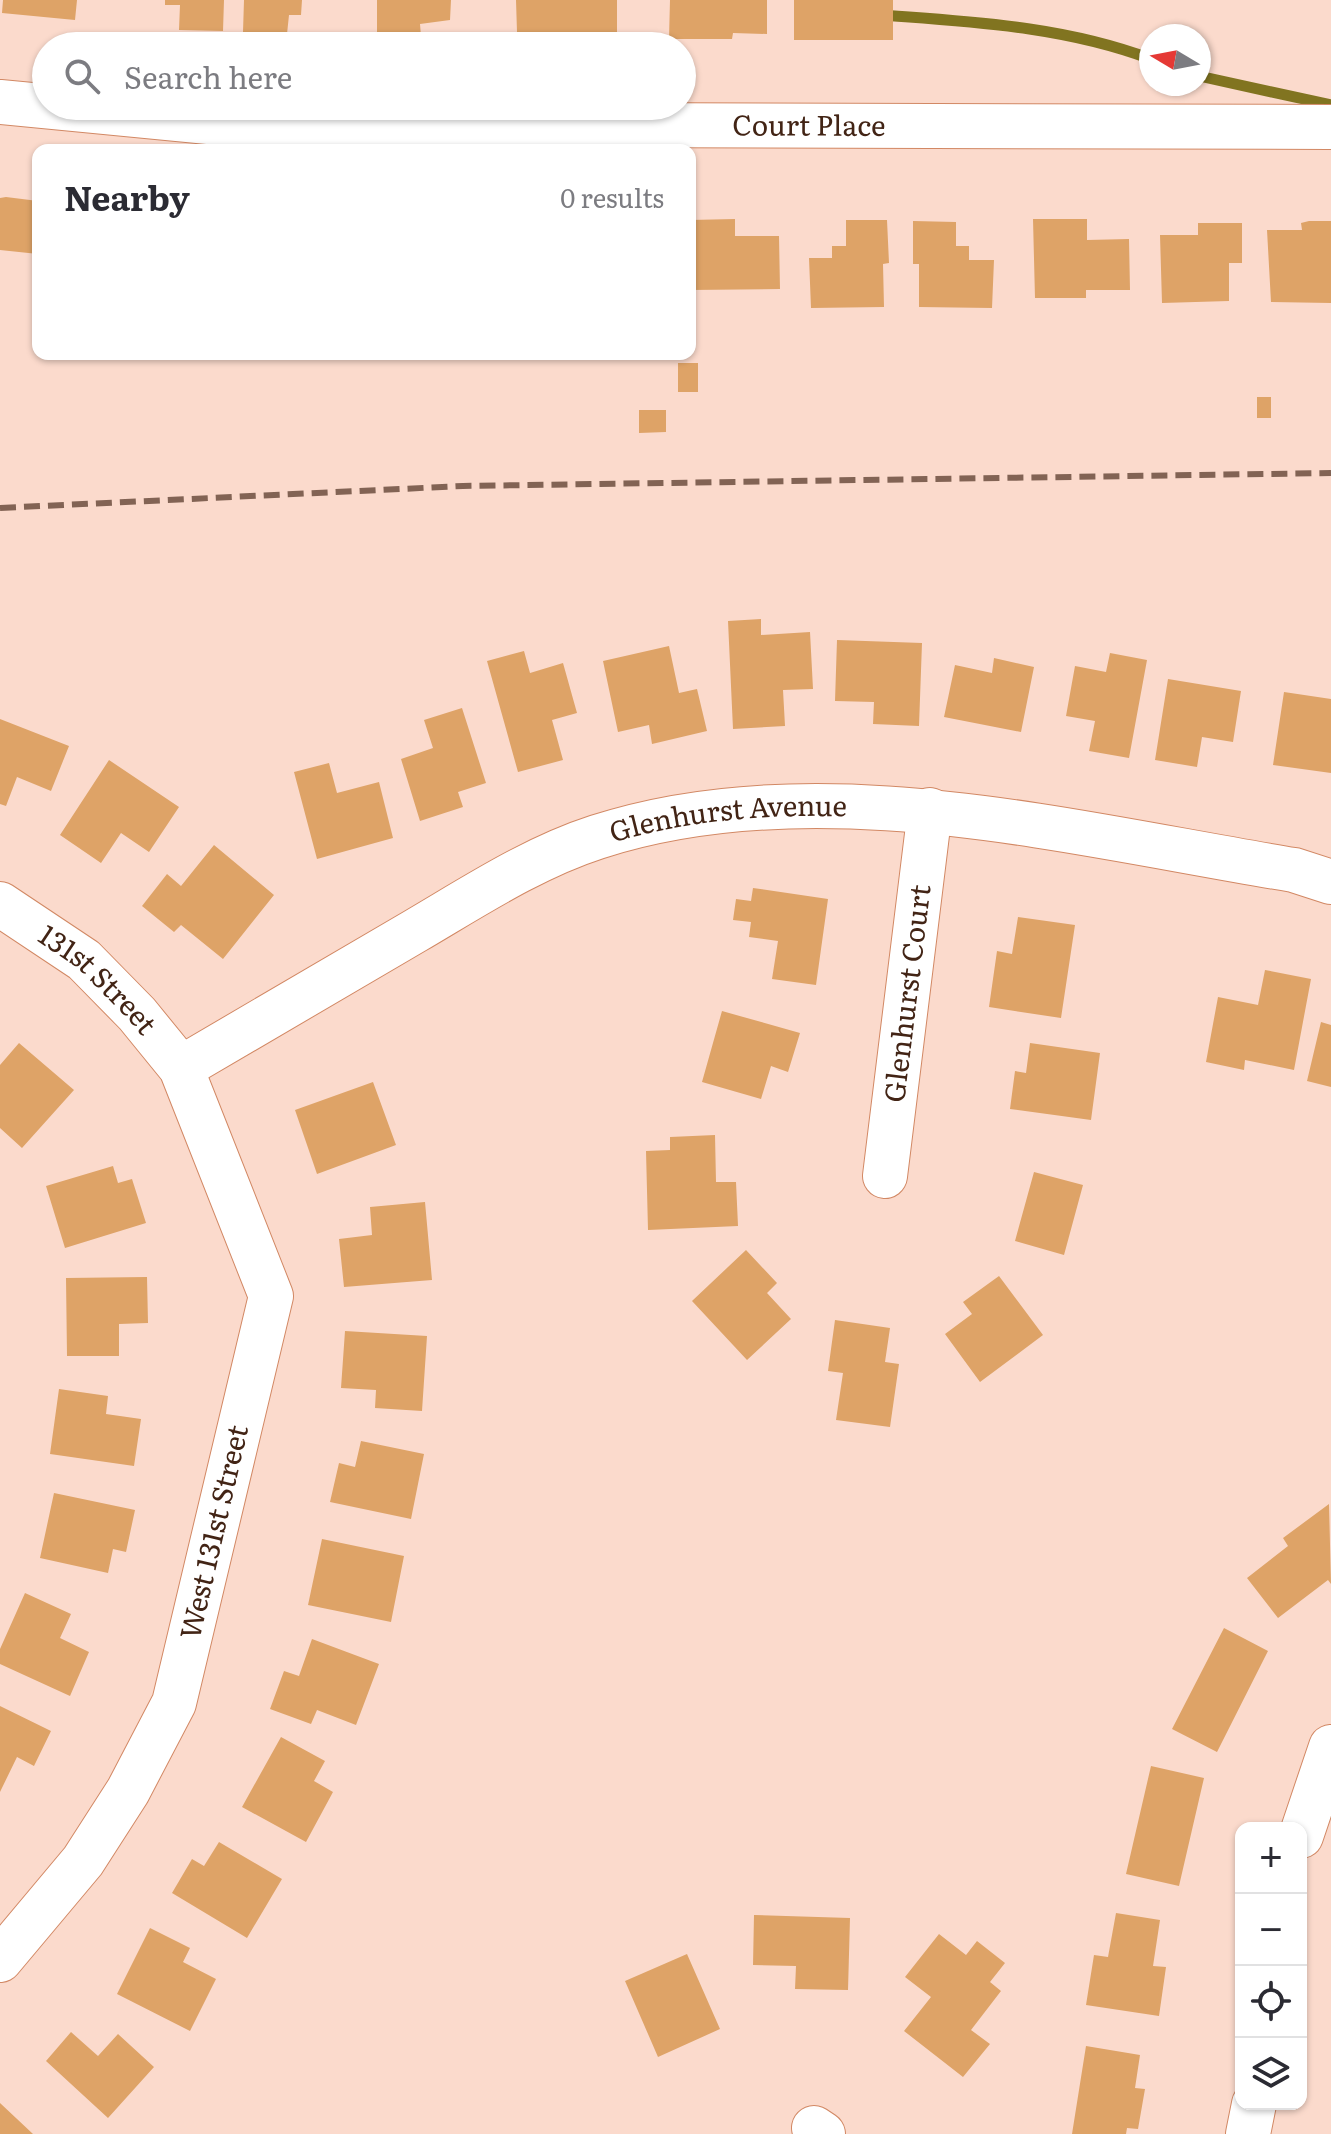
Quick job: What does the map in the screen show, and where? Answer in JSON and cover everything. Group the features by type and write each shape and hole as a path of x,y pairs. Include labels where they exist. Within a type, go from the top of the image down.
{"street":[{"name":"Court Place","path":"0,102 32,105"},
{"name":"Court Place","path":"187,120 229,124 1331,127"},
{"name":"Glenhurst Avenue","path":"181,1068 504,878 595,837 680,816 779,807 861,805 930,810 1294,870 1331,882"},
{"name":"Glenhurst Court","path":"885,1176 930,810"},
{"name":"131st Street","path":"0,904 84,960 137,1014 181,1068"},
{"name":"West 131st Street","path":"0,1960 83,1861 128,1791 174,1703 271,1296 181,1068"},
{"path":"1305,1822 1331,1747"},
{"path":"1248,2134 1253,2110"}],"building":[{"path":"3,0 77,0 75,20 2,13"},
{"path":"165,0 224,0 223,31 179,30 180,5 165,5"},
{"path":"244,0 302,0 301,15 289,15 287,32 243,32"},
{"path":"377,0 451,0 450,20 420,24 421,32 377,32"},
{"path":"516,0 617,0 617,32 517,32"},
{"path":"670,0 767,0 767,34 733,33 732,39 696,39 696,32 669,32"},
{"path":"794,0 893,0 893,40 794,40"},
{"path":"0,198 32,200 32,253 0,250"},
{"path":"735,219 735,236 779,236 780,289 696,290 696,220"},
{"path":"1033,219 1087,219 1087,240 1129,239 1130,290 1086,290 1086,298 1035,298"},
{"path":"846,220 887,220 889,263 883,264 884,307 811,308 809,258 832,258 832,246 846,246"},
{"path":"913,221 956,222 956,246 969,246 969,260 994,260 992,308 919,307 919,264 913,264"},
{"path":"1331,221 1331,303 1271,302 1267,230 1302,230 1301,223"},
{"path":"1198,223 1242,223 1242,263 1229,263 1229,301 1162,303 1160,235 1198,235"},
{"path":"678,363 698,363 698,392 678,392"},
{"path":"1257,397 1271,397 1271,418 1257,418"},
{"path":"639,410 666,410 666,432 639,433"},
{"path":"761,619 761,635 810,632 813,689 783,690 785,726 733,729 728,621"},
{"path":"837,640 922,643 919,726 873,724 874,702 835,701"},
{"path":"669,646 679,693 697,689 707,731 652,744 649,725 618,732 603,661"},
{"path":"524,651 530,673 563,663 577,713 552,720 563,760 518,772 487,661"},
{"path":"1110,653 1147,660 1129,758 1089,751 1095,721 1066,716 1075,666 1106,672"},
{"path":"994,658 1034,667 1021,732 944,717 955,665 992,673"},
{"path":"1168,679 1241,691 1233,742 1202,737 1197,767 1155,760"},
{"path":"1284,692 1331,699 1331,773 1273,765"},
{"path":"462,708 486,783 458,792 463,807 420,821 401,759 433,748 424,720"},
{"path":"0,719 69,746 51,791 17,777 6,806 0,804"},
{"path":"109,760 179,807 149,852 121,833 101,863 60,835"},
{"path":"329,763 337,793 379,782 393,838 317,859 294,772"},
{"path":"214,845 274,895 223,959 181,925 174,932 142,906 167,874 181,886"},
{"path":"753,888 828,899 816,985 772,979 778,941 749,937 751,922 733,920 736,899 751,901"},
{"path":"1018,917 1075,925 1061,1018 989,1007 997,951 1012,954"},
{"path":"1265,970 1311,979 1294,1070 1245,1060 1244,1070 1206,1062 1218,997 1258,1005"},
{"path":"722,1011 800,1033 788,1072 771,1066 761,1099 702,1082"},
{"path":"1321,1022 1331,1025 1331,1087 1307,1081"},
{"path":"19,1043 74,1090 22,1148 0,1128 0,1065"},
{"path":"1030,1043 1100,1053 1091,1120 1010,1109 1015,1071 1026,1073"},
{"path":"373,1082 396,1145 317,1174 295,1110"},
{"path":"715,1135 716,1182 736,1182 738,1226 648,1230 646,1151 670,1150 670,1137"},
{"path":"113,1166 118,1183 132,1179 146,1223 65,1248 46,1186"},
{"path":"1034,1172 1083,1185 1064,1255 1015,1241"},
{"path":"425,1202 432,1280 344,1287 339,1239 372,1235 370,1207"},
{"path":"746,1250 777,1283 767,1293 791,1319 747,1360 692,1301"},
{"path":"999,1276 1043,1335 980,1382 945,1334 972,1314 963,1302"},
{"path":"147,1277 148,1323 119,1324 119,1356 67,1356 66,1278"},
{"path":"835,1320 890,1328 885,1362 899,1364 890,1427 836,1420 843,1373 828,1371"},
{"path":"345,1331 427,1336 422,1411 375,1408 376,1390 341,1388"},
{"path":"59,1389 108,1396 106,1414 141,1419 134,1466 50,1454"},
{"path":"361,1441 424,1454 411,1519 330,1502 339,1463 355,1467"},
{"path":"54,1493 135,1510 126,1552 113,1549 108,1573 40,1558"},
{"path":"1329,1504 1331,1584 1328,1580 1278,1618 1247,1578 1288,1546 1283,1538"},
{"path":"322,1539 404,1556 391,1622 308,1605"},
{"path":"25,1593 71,1614 60,1638 89,1652 70,1696 0,1664 0,1649"},
{"path":"1224,1628 1268,1651 1217,1752 1172,1729"},
{"path":"312,1639 379,1664 356,1725 317,1710 311,1724 270,1709 284,1671 299,1676"},
{"path":"0,1706 51,1731 34,1766 17,1757 0,1792"},
{"path":"281,1737 325,1761 314,1781 333,1792 306,1842 242,1807"},
{"path":"1151,1766 1204,1778 1179,1886 1126,1874"},
{"path":"219,1842 282,1879 247,1938 172,1893 192,1859 204,1866"},
{"path":"1116,1913 1160,1920 1153,1966 1166,1967 1159,2016 1086,2005 1094,1955 1108,1957"},
{"path":"754,1915 850,1918 848,1990 795,1989 796,1966 753,1965"},
{"path":"150,1928 190,1948 183,1962 216,1979 190,2031 117,1994"},
{"path":"939,1934 966,1955 977,1941 1005,1963 990,1982 1001,1991 971,2030 990,2044 963,2077 904,2031 931,1997 905,1977"},
{"path":"687,1954 720,2029 658,2057 625,1981"},
{"path":"71,2032 98,2056 118,2034 154,2067 108,2118 46,2061"},
{"path":"1086,2046 1140,2055 1135,2088 1145,2089 1138,2129 1127,2128 1126,2134 1072,2134"},
{"path":"0,2103 33,2134 0,2134"}],"waterway":[{"path":"881,15 1051,32 1139,55"},
{"path":"1211,79 1331,105"}],"railway":[{"path":"0,508 463,486 1331,473"}]}
